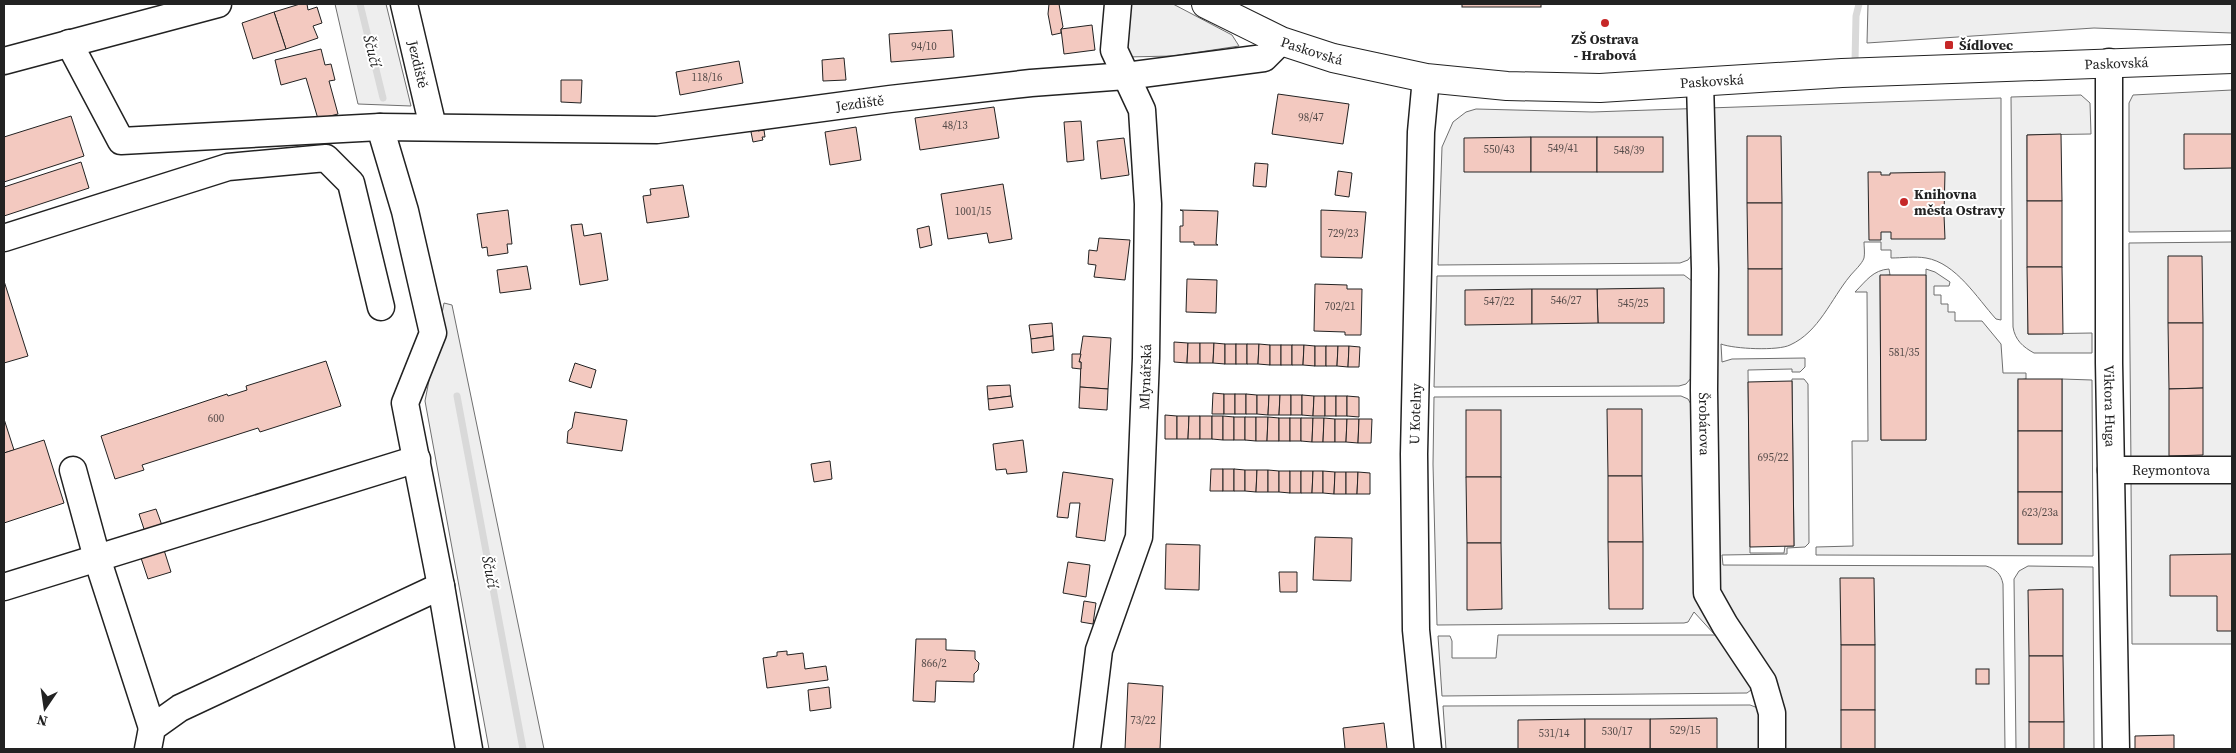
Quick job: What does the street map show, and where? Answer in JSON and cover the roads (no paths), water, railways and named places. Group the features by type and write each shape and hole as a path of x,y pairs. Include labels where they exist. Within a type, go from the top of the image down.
{"main road":[{"name":"Paskovská","path":"1206,4 1280,41 1333,58 1426,78 1478,85 1566,89 1842,73 2232,59"}],"street":[{"path":"4,61 218,4"},
{"name":"Jezdiště","path":"404,4 433,127"},
{"name":"Mlynářská","path":"1087,749 1099,650 1139,537 1146,358 1148,204 1142,110 1114,50 1118,4"},
{"name":"Jezdiště","path":"69,43 122,141 380,127 657,130 900,98 1126,76 1264,58 1280,41"},
{"name":"Viktora Huga","path":"2109,62 2111,470 2116,749"},
{"name":"U Kotelny","path":"1426,78 1420,132 1414,454 1416,630 1428,749"},
{"name":"Šrobárova","path":"1700,82 1705,270 1704,390 1707,592 1725,625 1763,682 1772,713 1772,749"},
{"path":"380,127 405,211 434,333 405,403 441,586 469,749"},
{"path":"4,238 228,166 326,158 351,183 381,307"},
{"path":"4,587 416,459"},
{"path":"73,470 150,739 180,708 441,586"},
{"name":"Reymontova","path":"2111,470 2232,470"}],"waterway":[{"name":"Ščučí","path":"360,4 383,98"},
{"path":"1855,62 1856,16 1859,4"},
{"name":"Ščučí","path":"457,396 523,749"}],"place":[{"name":"ZŠ Ostrava - Hrabová","path":"1605,23"},
{"name":"Šídlovec","path":"1949,45"},
{"name":"Knihovna města Ostravy","path":"1904,202"}]}
